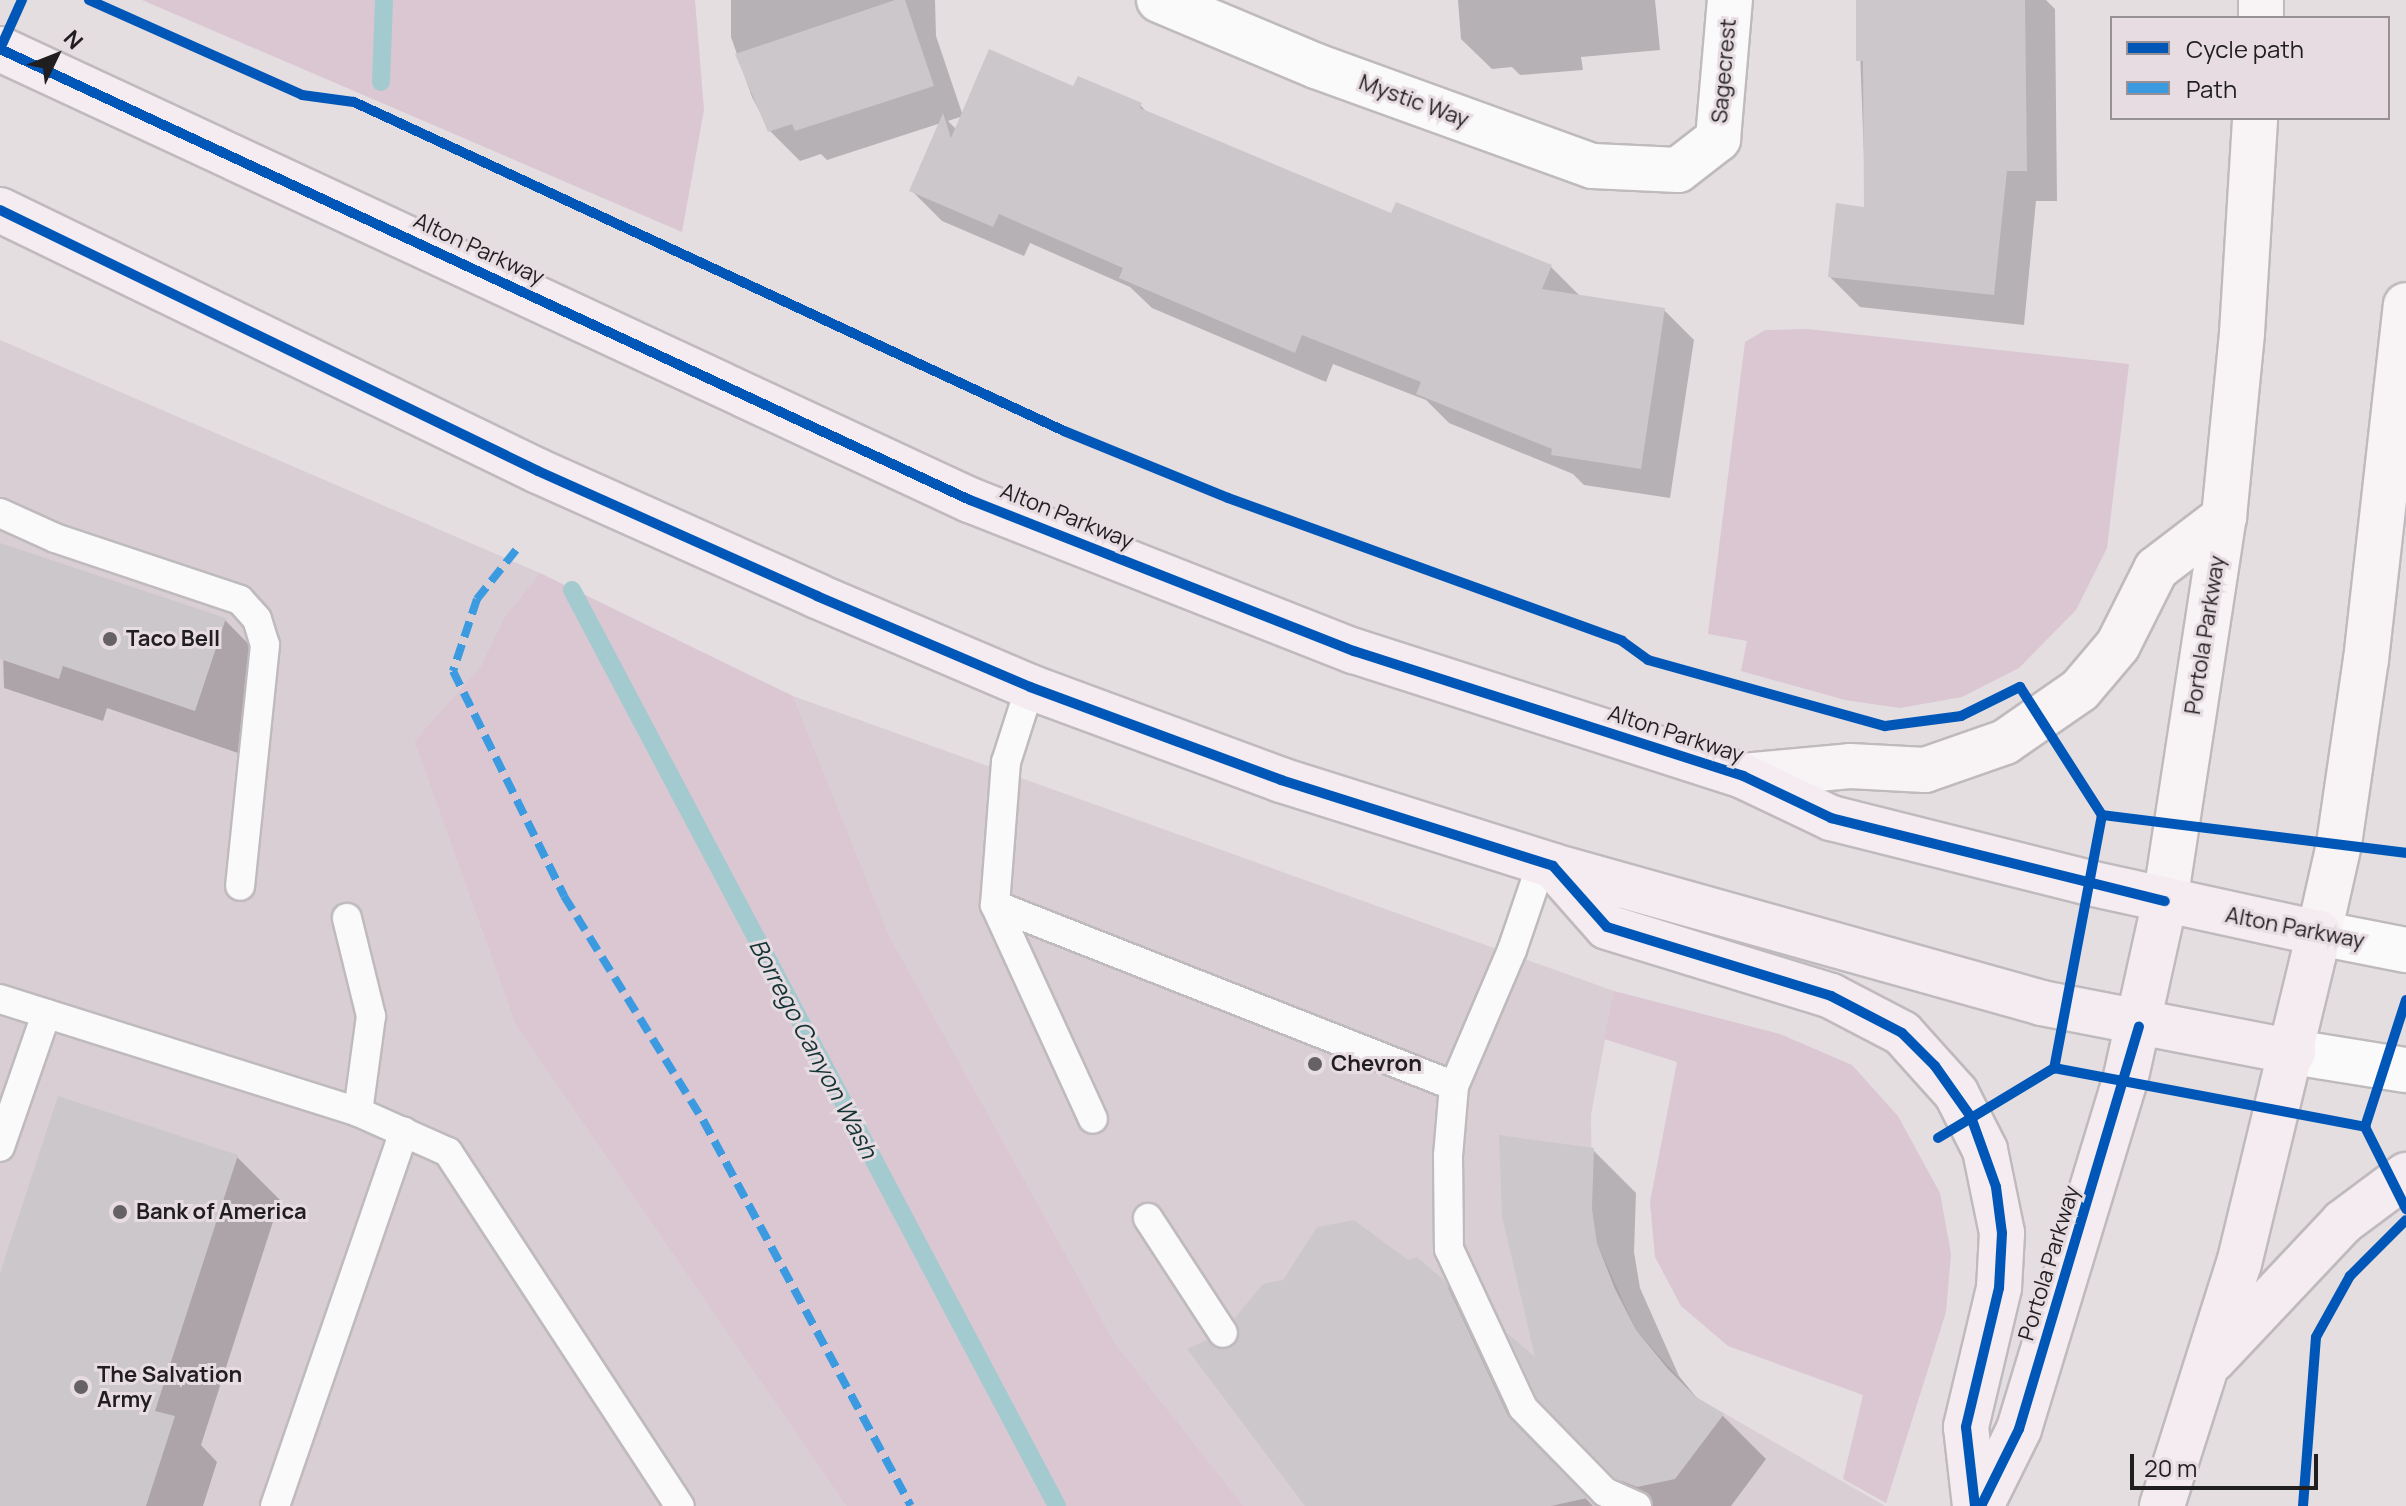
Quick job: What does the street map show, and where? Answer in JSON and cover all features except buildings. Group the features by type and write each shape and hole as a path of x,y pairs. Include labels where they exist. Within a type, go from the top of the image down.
{"main road":[{"name":"Alton Parkway","path":"0,49 970,500 1354,651 1743,776 1831,818 2165,901 2319,933"},
{"name":"Portola Parkway","path":"1978,1506 2019,1429 2139,1026 2165,901 2224,517 2242,333 2255,120"},
{"path":"0,210 538,471 1030,687 1281,780 1547,864 2139,1026 2293,1052"},
{"path":"2162,1506 2209,1364 2293,1052 2339,844 2366,660 2406,305"},
{"path":"1743,776 1850,766 1925,770 2005,742 2080,690 2118,645 2156,569 2224,517"},
{"path":"1547,864 1607,927 1831,996 1902,1033 1956,1093 1985,1150 2002,1233 1999,1288 1966,1427 1978,1506"},
{"path":"2209,1364 2343,1222 2406,1175"}],"street":[{"name":"Mystic Way","path":"1159,0 1316,66 1593,166 1678,170"},
{"name":"Sagecrest","path":"1678,170 1718,139 1730,0"},
{"name":"Alton Parkway","path":"2319,933 2406,950"},
{"path":"2293,1052 2406,1070"}],"lane":[{"path":"0,513 55,538 240,600 257,619 265,645 240,886"},
{"path":"1030,687 1006,762 995,905 1093,1119"},
{"path":"1547,864 1454,1086 1448,1156 1449,1249 1523,1408 1605,1492 1637,1506"},
{"path":"995,905 1454,1086"},
{"path":"347,918 371,1016 358,1112"},
{"path":"0,999 358,1112 448,1152 680,1506"},
{"path":"0,1147 46,1014"},
{"path":"275,1506 404,1132"},
{"path":"1148,1218 1223,1333"}],"shaded area":[{"path":"142,0 695,0 704,110 682,232"},
{"path":"1808,329 2129,364 2107,548 2076,610 2019,668 1962,697 1900,708 1845,700 1741,671 1747,641 1708,634 1745,342 1765,330"},
{"path":"0,340 540,573 505,616 480,667 414,741 516,1026 846,1506 0,1506"},
{"path":"540,573 793,696 890,937 1115,1343 1244,1506 846,1506 516,1026 414,741 480,667 505,616"},
{"path":"793,696 1614,991 1591,1115 1592,1208 1597,1243 1636,1330 1696,1397 1885,1506 1244,1506 1115,1343 890,937"},
{"path":"1614,991 1780,1034 1852,1065 1898,1116 1940,1193 1951,1254 1946,1312 1886,1503 1843,1479 1863,1395 1728,1346 1681,1306 1655,1257 1650,1202 1677,1062 1604,1039"}],"waterway":[{"name":"Borrego Canyon Wash","path":"381,82 384,0"},
{"name":"Borrego Canyon Wash","path":"572,590 1057,1506"}],"marked path":[{"path":"516,550 477,599 453,671 564,896 703,1120 911,1506"}],"cycle path":[{"path":"22,0 0,49 970,500 1354,651 1743,776 1831,818 2165,901"},
{"path":"89,0 302,95 354,102 1064,431 1228,498 1622,641 1648,660 1885,726 1961,716 2020,687 2102,815 2054,1068"},
{"path":"0,210 538,471 817,596 1030,687 1281,780 1553,866 1607,927 1831,996 1902,1033 1935,1066 1971,1117 1996,1187 2002,1233 1999,1288 1966,1427 1975,1506"},
{"path":"2102,815 2406,853"},
{"path":"2406,1000 2365,1127 2406,1209"},
{"path":"1981,1506 2019,1429 2139,1026"},
{"path":"1938,1138 2054,1068 2365,1127"},
{"path":"2303,1506 2316,1337 2350,1276 2406,1220"}],"place":[{"name":"Taco Bell","path":"110,639"},
{"name":"Chevron","path":"1315,1064"},
{"name":"Bank of America","path":"120,1212"},
{"name":"The Salvation Army","path":"81,1387"}]}
